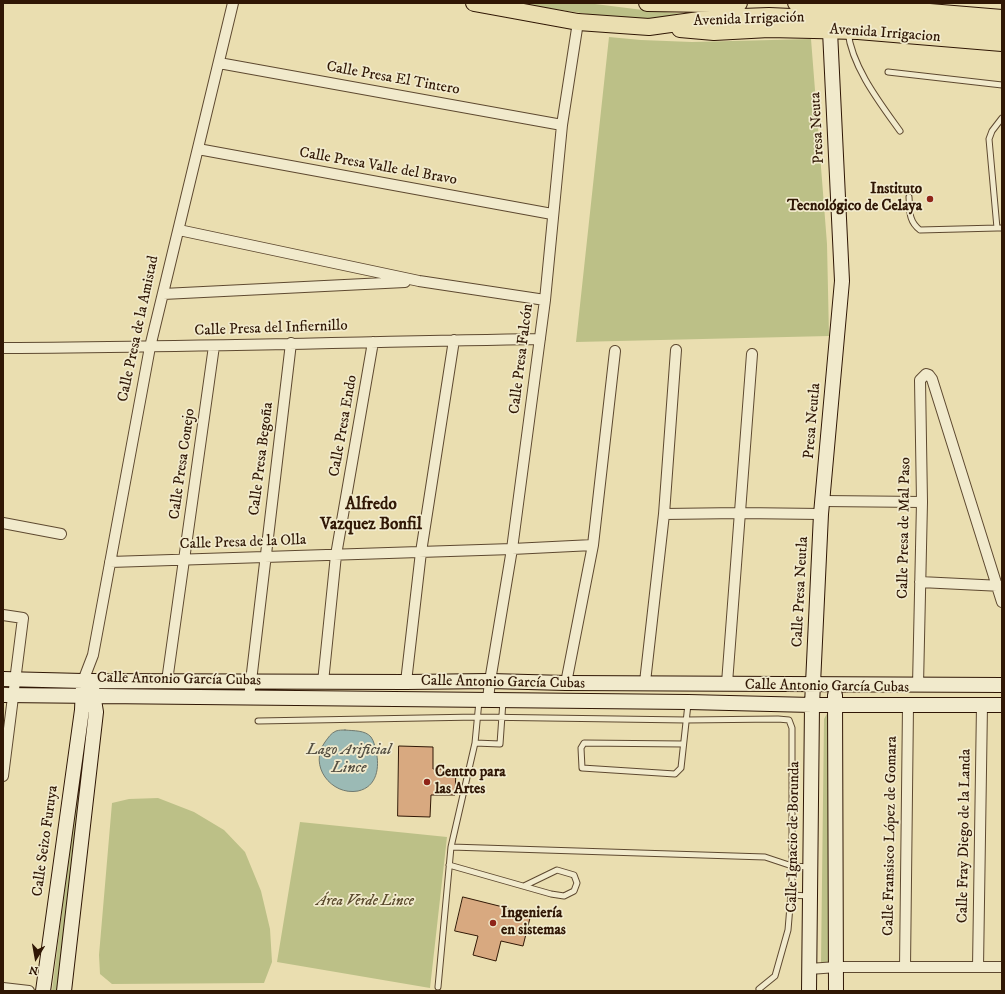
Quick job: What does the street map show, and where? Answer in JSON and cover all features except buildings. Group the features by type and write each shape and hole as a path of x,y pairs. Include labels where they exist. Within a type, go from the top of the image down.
{"main road":[{"name":"Avenida Irrigación","path":"474,3 578,22 649,27 714,18 769,16 859,20 1002,40"},
{"name":"Avenida Irrigación","path":"647,3 739,3"},
{"name":"Avenida Irrigación","path":"796,3 857,6 1002,18"},
{"name":"Avenida Irrigacion","path":"649,27 714,32 769,29 848,31 1002,40"}],"street":[{"name":"Calle Presa de la Amistad","path":"88,696 87,681 90,664 150,347 233,3"},
{"name":"Calle Presa Falcón","path":"483,700 490,681 512,549 545,300 552,214 562,125 578,22"},
{"name":"Presa Neuta","path":"830,31 842,281 836,343"},
{"name":"Calle Presa El Tintero","path":"218,62 562,125"},
{"name":"Calle Presa Valle del Bravo","path":"198,149 552,214"},
{"path":"179,230 419,281 545,300"},
{"path":"163,294 419,281"},
{"name":"Calle Presa del Infiernillo","path":"3,348 214,346 290,343 540,339"},
{"path":"406,682 421,552 454,340"},
{"name":"Calle Presa Endo","path":"323,682 336,555 373,342"},
{"name":"Calle Presa Begoña","path":"249,698 290,343"},
{"name":"Presa Neutla","path":"822,508 836,343"},
{"name":"Calle Presa Conejo","path":"167,681 214,346"},
{"path":"645,682 664,514 676,350"},
{"path":"566,683 593,545 614,351"},
{"path":"727,683 752,354"},
{"name":"Calle Presa de Mal Paso","path":"918,685 922,502 920,380 926,374 932,379 1000,585"},
{"path":"664,514 740,513 922,502"},
{"name":"Calle Presa Neutla","path":"814,684 822,508"},
{"path":"3,523 61,534"},
{"name":"Calle Presa de la Olla","path":"110,562 184,561 593,545"},
{"path":"920,582 1000,585 1002,602"},
{"path":"3,615 23,618 9,680 3,776"},
{"name":"Calle Antonio García Cubas","path":"9,680 250,682 490,681 566,683 645,682 1002,685"},
{"name":"Calle Ignacio de Borunda","path":"809,991 812,705 814,684"},
{"path":"834,684 836,991"},
{"name":"Calle Antonio García Cubas","path":"8,695 688,702 908,706 1002,705"},
{"path":"64,991 96,712 88,696"},
{"name":"Calle Seizo Furuya","path":"43,991 88,696"},
{"name":"Calle Fray Diego de la Landa","path":"978,967 982,705"},
{"name":"Calle Fransisco López de Gomara","path":"905,967 908,706"},
{"path":"809,969 837,967 1002,967"},
{"path":"3,988 29,991"}],"lane":[{"path":"848,31 849,45 870,89 900,131"},
{"path":"888,72 1002,85"},
{"path":"909,197 911,219 914,226 920,230 1000,228 989,139 992,131 1002,118"},
{"path":"438,987 451,848 474,743 477,717 483,700"},
{"path":"474,743 500,744 503,700"},
{"path":"683,744 584,743 580,748 582,768 675,774 681,768 688,702"},
{"path":"258,721 477,717 789,720 792,728 792,866 788,930 775,976 760,989"},
{"path":"451,848 765,857 792,866 810,867"},
{"path":"449,866 551,894 564,896 574,891 577,883 574,875 557,870 524,886"},
{"path":"791,894 810,896"}],"green space":[{"path":"515,3 587,3 696,15 627,20"},
{"path":"609,37 692,42 811,39 827,244 829,336 576,342"},
{"path":"91,706 57,991 52,991 87,710"},
{"path":"828,712 829,965 822,968 824,719"},
{"path":"158,798 194,812 224,830 245,852 261,891 270,929 272,962 264,983 112,984 100,974 99,955 112,803 129,799"},
{"name":"Área Verde Lince","path":"300,822 447,837 430,988 277,962"}],"water":[{"name":"Lago Arificial Lince","path":"338,730 359,731 369,735 373,740 376,751 378,763 376,776 369,785 358,791 339,789 331,784 321,769 319,760 320,751 330,736"}],"place":[{"name":"Instituto Tecnológico de Celaya","path":"930,199"},
{"name":"Centro para las Artes","path":"427,782"},
{"name":"Ingeniería en sistemas","path":"493,923"}],"district":[{"name":"Alfredo Vazquez Bonfil","path":"371,515"}]}
